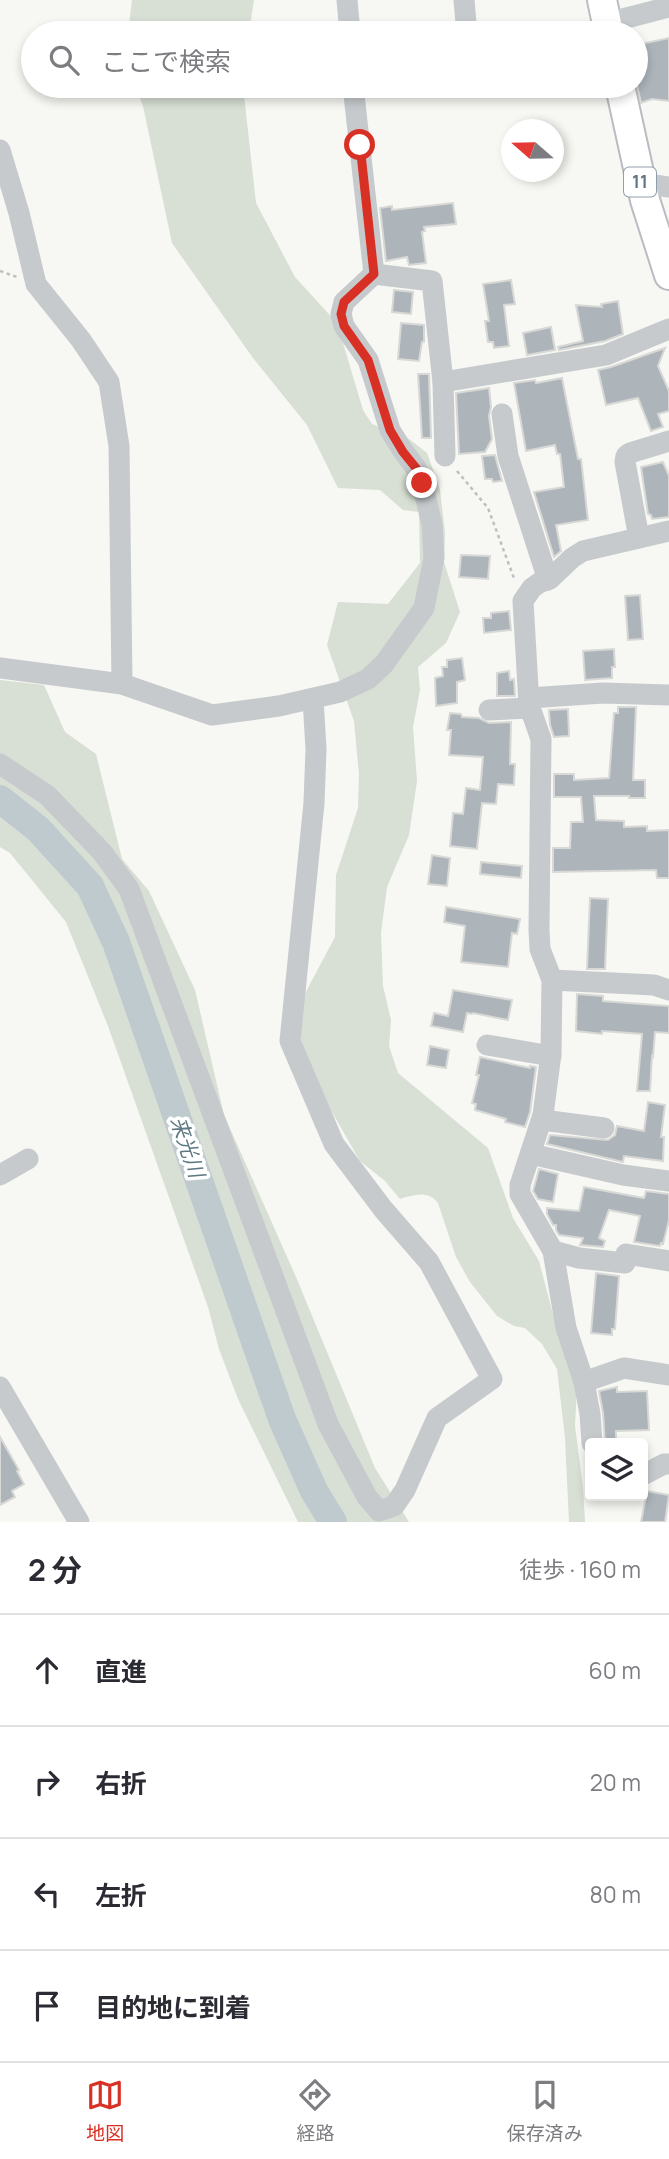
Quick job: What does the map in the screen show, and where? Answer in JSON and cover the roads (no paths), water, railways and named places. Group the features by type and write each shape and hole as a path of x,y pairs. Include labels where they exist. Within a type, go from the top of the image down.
{"main road":[{"name":"11","path":"623,98 641,183 667,266"}],"street":[{"path":"347,0 348,21"},
{"path":"464,0 466,21"},
{"path":"606,19 669,7"},
{"path":"354,98 374,274"},
{"path":"0,150 19,212 36,284 81,340 109,382 119,446 122,684"},
{"path":"641,183 669,187"},
{"path":"0,668 122,684 212,715 313,699 340,692 368,679 384,664 424,608 434,558 432,524 422,483 416,468 390,430 368,360 344,326 341,314 344,302 374,274 432,281 443,382 445,456"},
{"path":"443,382 606,355 669,329"},
{"path":"502,414 508,456 548,580"},
{"path":"639,538 626,456 669,441"},
{"path":"592,1438 584,1382 566,1328 553,1251 520,1194 520,1185 542,1120 551,1056 554,997 540,939 541,739 529,703 523,601 532,588 548,580 583,551 669,531"},
{"path":"489,710 603,693 669,695"},
{"path":"0,764 47,795 102,852 129,889 328,1424 361,1487 379,1511 394,1506 405,1490 437,1418 492,1379 429,1262 383,1209 334,1144 290,1041 314,803 316,749 313,699"},
{"path":"552,980 654,985 669,990"},
{"path":"487,1045 551,1056"},
{"path":"542,1120 604,1128"},
{"path":"531,1154 623,1175 669,1181"},
{"path":"0,1175 28,1159"},
{"path":"553,1251 601,1262 625,1263 626,1254 669,1261"},
{"path":"584,1382 624,1368 669,1375"},
{"path":"0,1387 79,1522"},
{"path":"648,1472 669,1464"},
{"path":"404,1522 405,1490"}],"waterway":[{"name":"来光川","path":"0,799 38,829 90,886 116,942 282,1419 314,1491 333,1522"}]}
